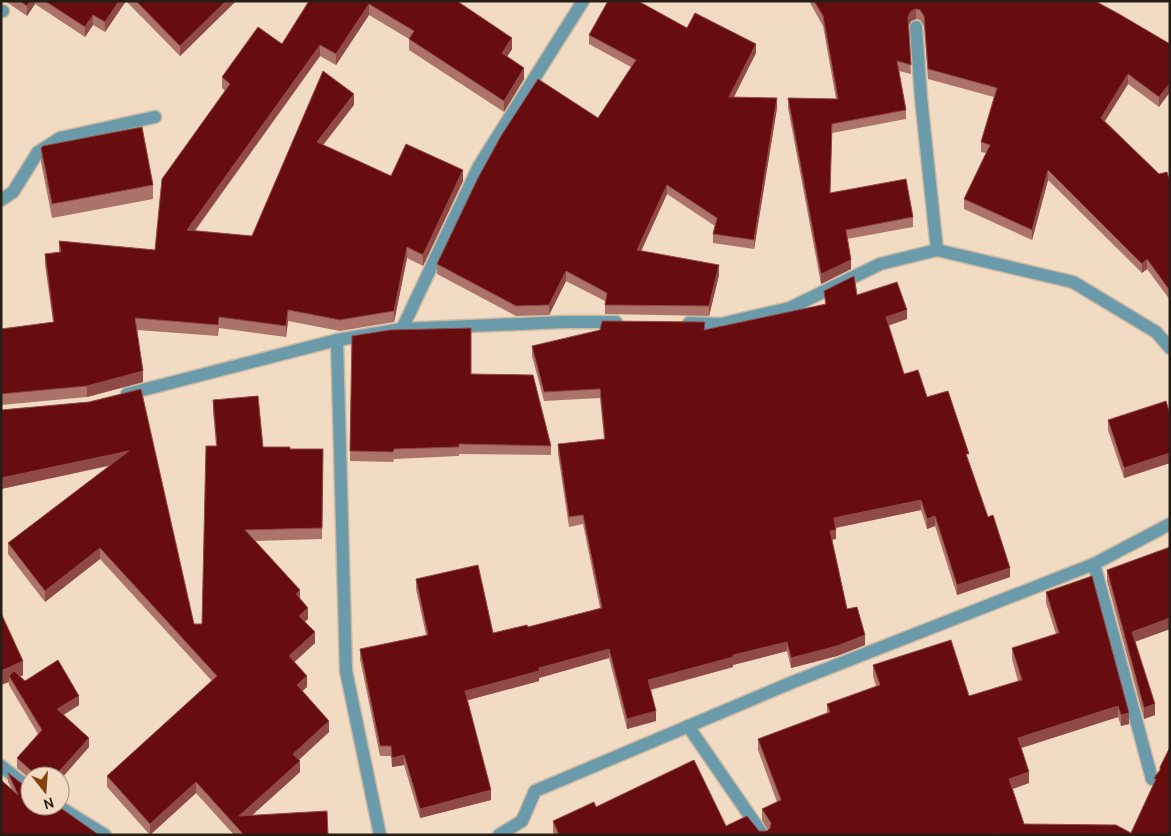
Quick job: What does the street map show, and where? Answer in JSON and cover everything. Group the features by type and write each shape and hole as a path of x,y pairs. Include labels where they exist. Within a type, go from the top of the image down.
{"street":[{"path":"402,329 479,166 583,1"},
{"path":"916,27 921,98 937,250"},
{"path":"1,200 13,192 38,152 60,138 156,117"},
{"path":"672,323 721,324 790,308 880,264 937,250 1073,282 1156,332 1170,348"},
{"path":"116,397 337,340 402,329 564,322 632,323"},
{"path":"337,340 346,671 380,835"},
{"path":"499,835 522,821 535,791 793,682 1094,564 1170,524"},
{"path":"1094,564 1152,779"},
{"path":"688,726 762,835"},
{"path":"1,766 20,781"},
{"path":"70,813 105,835"}],"building":[{"path":"20,1 30,1 27,6"},
{"path":"45,1 119,1 105,22 93,15 85,27"},
{"path":"136,1 226,1 180,46"},
{"path":"309,1 457,1 512,38 502,53 524,68 504,101 409,39 414,31 369,4 336,54 320,45 187,230 252,236 323,71 354,94 317,142 391,176 406,144 463,170 423,255 407,247 394,311 340,320 288,310 286,326 219,317 218,325 135,318 143,371 87,386 1,394 1,329 54,322 45,254 61,252 59,241 155,250 162,179 230,84 222,77 258,27 282,44"},
{"path":"608,1 638,1 687,28 695,13 756,44 729,97 777,98 754,240 713,234 717,218 667,185 637,250 719,265 709,306 605,305 607,293 566,271 549,305 516,306 437,264 478,178 501,136 538,79 598,118 636,60 589,35"},
{"path":"814,1 1095,1 1170,44 1170,83 1159,97 1128,74 1101,118 1159,174 1167,172 1170,182 1170,291 1147,259 1142,264 1048,170 1032,230 964,199 990,145 981,142 997,88 928,69 924,16 920,10 916,9 911,11 908,17 911,65 897,61 906,110 832,124 830,193 906,179 913,217 846,230 851,260 821,274 788,98 838,99 823,16"},
{"path":"142,127 153,185 52,204 41,148 43,146"},
{"path":"854,276 857,295 897,282 907,310 886,317 904,374 918,370 927,397 948,391 969,454 966,454 988,517 993,515 1010,568 957,585 935,516 927,519 921,500 834,518 836,530 830,531 847,609 857,607 865,635 837,646 791,658 787,642 733,655 733,657 648,680 656,711 627,719 609,649 539,668 539,671 465,691 491,790 420,809 404,755 392,758 391,746 380,746 360,649 428,635 416,579 478,565 493,633 527,625 528,627 602,608 583,515 569,517 558,444 605,439 600,389 544,392 532,346 600,330 602,321 705,322 704,330 826,304 824,291"},
{"path":"471,328 471,374 533,375 551,446 459,444 459,447 394,449 393,452 350,451 352,336 390,330"},
{"path":"141,389 194,624 202,624 206,446 217,446 213,400 258,396 263,447 323,449 322,528 245,530 300,590 296,594 308,608 299,616 315,632 289,656 307,676 297,685 329,721 293,754 300,761 239,816 327,811 328,835 244,835 196,782 150,824 107,776 217,676 100,548 45,591 8,543 129,451 1,478 1,410 89,402"},
{"path":"1166,401 1170,414 1170,453 1124,468 1108,420"},
{"path":"1170,547 1170,618 1132,632 1155,704 1144,708 1107,570"},
{"path":"1092,576 1129,713 1121,715 1118,706 1018,738 1029,772 1009,779 1024,824 1116,825 1131,833 1156,779 1154,778 1160,770 1170,747 1170,835 559,835 553,821 594,802 596,807 694,760 726,826 747,816 759,831 767,831 771,823 762,809 781,800 758,739 830,712 827,704 880,685 873,665 951,640 969,696 1022,680 1012,648 1059,633 1046,592"},
{"path":"1,613 23,661 1,671"},
{"path":"58,660 79,696 57,709 89,738 64,766 26,766 17,758 42,730 9,676 14,671 25,681"},
{"path":"8,773 20,782 20,816 70,816 70,814 99,835 1,835 1,780 18,795"}]}
